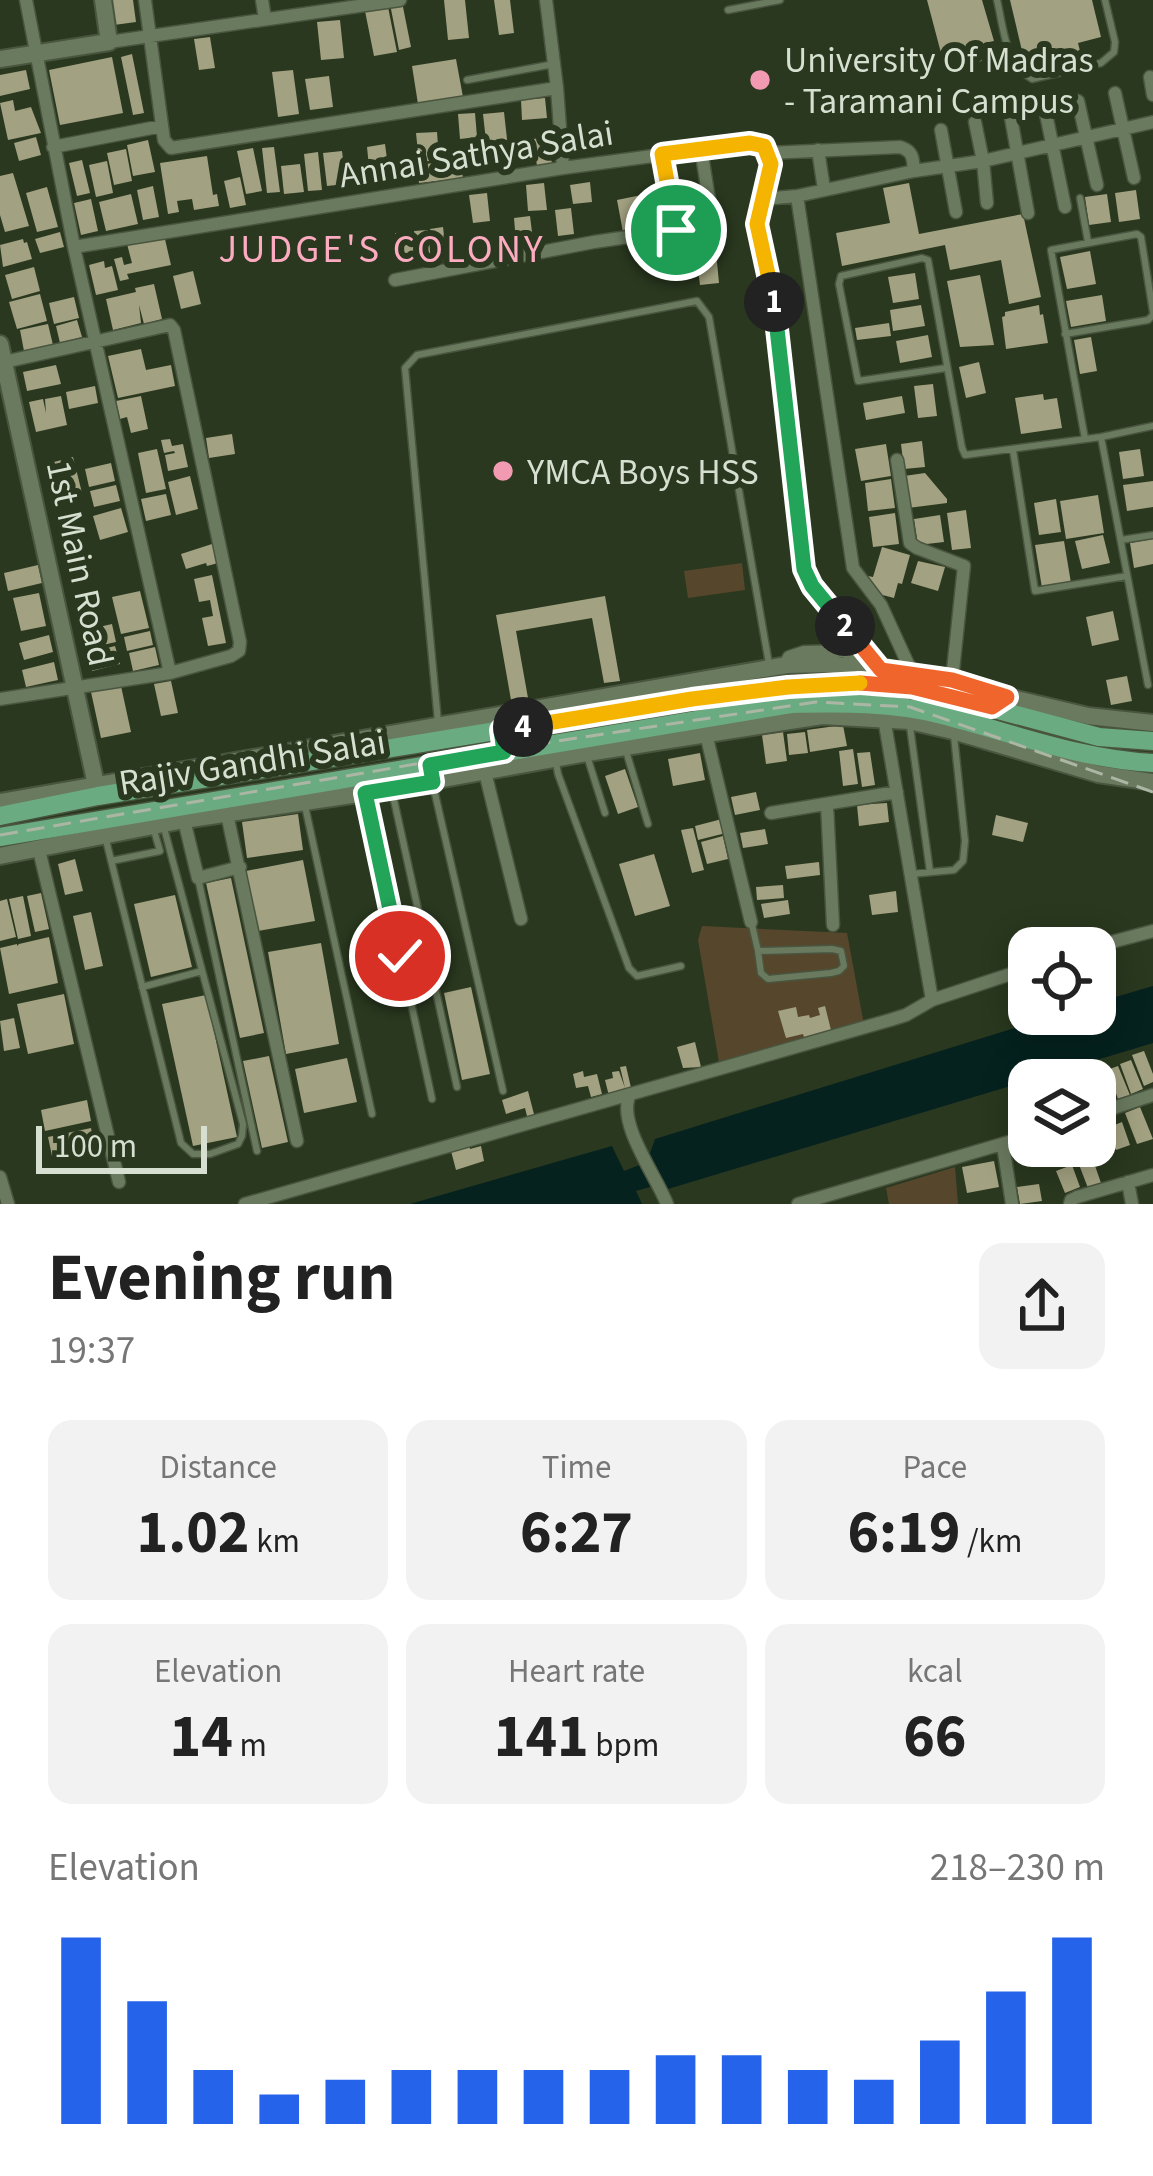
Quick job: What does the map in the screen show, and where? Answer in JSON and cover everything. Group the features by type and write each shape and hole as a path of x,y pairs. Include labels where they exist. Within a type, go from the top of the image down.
{"main road":[{"name":"Rajiv Gandhi Salai","path":"0,816 97,790 184,775 692,699 844,682 912,687 999,702 1100,736 1153,741"},
{"name":"Rajiv Gandhi Salai","path":"0,837 160,820 431,773 504,752 791,704 858,703 895,716 937,713 1030,741 1113,760 1153,763"},
{"path":"501,730 504,752"},
{"path":"184,775 187,812"},
{"path":"159,780 160,820"}],"street":[{"path":"26,0 74,247 170,673"},
{"path":"103,0 109,41"},
{"path":"145,0 162,126 166,144 175,149 557,88"},
{"path":"262,0 265,19"},
{"path":"0,59 348,3 400,0"},
{"path":"546,0 563,168"},
{"path":"1150,77 1153,95"},
{"path":"1115,93 1134,178"},
{"path":"1078,101 1097,185"},
{"path":"1045,109 1066,207"},
{"path":"1011,118 1028,213"},
{"path":"975,122 987,203"},
{"path":"763,199 983,161 1153,122"},
{"path":"53,147 162,126"},
{"path":"941,130 956,212"},
{"name":"Annai Sathya Salai","path":"74,247 563,168 750,143 764,146 768,153 900,147 913,156 914,171"},
{"path":"701,149 712,218"},
{"path":"818,150 824,189"},
{"path":"768,153 771,164 757,224 775,305 804,569 812,586 881,670"},
{"path":"395,280 676,230 662,154"},
{"path":"797,196 854,568 881,605 913,675"},
{"path":"0,699 170,673 231,656 240,642 170,325 95,343 1,356"},
{"name":"1st Main Road","path":"1,356 97,790"},
{"path":"897,460 910,543 964,566 952,680"},
{"path":"184,775 777,666 828,664 952,680 999,702 1153,722"},
{"path":"240,867 198,878 187,812 227,814 365,793 431,773 485,772 822,716 895,716 1098,774 1153,782"},
{"path":"895,716 897,792 932,1000"},
{"path":"706,734 751,922"},
{"path":"485,772 521,919"},
{"path":"0,802 97,790"},
{"path":"771,813 897,792"},
{"path":"826,804 833,925"},
{"path":"227,814 297,1141"},
{"path":"0,856 38,850 104,828"},
{"path":"38,850 119,1182"},
{"path":"1116,941 1153,931"},
{"path":"245,1204 890,1020 932,1000 1008,975"},
{"path":"1116,1107 1153,1095"},
{"path":"629,1096 630,1128 666,1200"},
{"path":"798,1204 848,1197 1008,1142"},
{"path":"1003,1144 1012,1204"},
{"path":"1071,1202 1153,1175"},
{"path":"0,1177 8,1204"},
{"path":"1128,1182 1132,1204"}],"lane":[{"path":"728,10 780,0"},
{"path":"998,0 1011,59 1018,71 1032,79 1101,63 1114,52 1105,0"},
{"path":"466,80 554,64"},
{"path":"1080,198 1088,242"},
{"path":"1065,334 1148,320 1153,314 1139,235 1054,248 1050,253 1065,334 1085,439"},
{"path":"946,368 859,381 841,276 928,260 965,455 1153,427"},
{"path":"438,726 404,368 417,355 697,301 709,317 777,666"},
{"path":"1101,437 1148,685"},
{"path":"1012,450 1035,591 1128,576"},
{"path":"1121,540 1153,535"},
{"path":"895,716 930,872"},
{"path":"911,874 954,870 963,861 953,731"},
{"path":"625,747 648,824"},
{"path":"587,753 604,813"},
{"path":"555,758 629,968 637,976 681,966"},
{"path":"431,773 503,1091"},
{"path":"391,787 457,1087"},
{"path":"365,793 432,1100"},
{"path":"304,802 372,1114"},
{"path":"104,828 181,1143 193,1154 210,1154 238,1144 243,1124 160,820"},
{"path":"160,820 160,851"},
{"path":"111,861 170,849"},
{"path":"198,878 256,1151"},
{"path":"751,922 761,973 768,979 831,973 844,966 841,951 832,949 758,951"},
{"path":"142,987 202,971"}],"shaded area":[{"path":"742,563 745,590 688,598 684,571"},
{"path":"702,926 847,933 865,1030 721,1074 698,940"},
{"path":"955,1167 958,1204 889,1204 886,1188"}],"water":[{"path":"1153,986 1153,1043 1100,1059 1008,1059 1008,1087 668,1189 657,1185 636,1191 642,1204 410,1204 612,1146 624,1171 647,1162 655,1139 1008,1030 1008,1035 1116,1035 1116,997"}],"building":[{"path":"111,0 133,0 136,22 114,25"},
{"path":"444,0 465,0 469,38 448,40"},
{"path":"494,0 510,0 514,33 499,35"},
{"path":"927,0 982,0 994,41 984,43 989,59 959,67 953,49 941,53"},
{"path":"1010,0 1092,0 1101,37 1078,43 1082,59 1056,66 1051,48 1023,55"},
{"path":"402,2 411,47 399,50 390,4"},
{"path":"388,7 397,52 374,56 365,11"},
{"path":"340,20 344,58 321,60 317,22"},
{"path":"210,37 215,68 199,70 194,39"},
{"path":"132,54 144,113 133,115 121,57"},
{"path":"112,57 123,113 60,125 49,70"},
{"path":"456,59 463,97 418,104 412,66"},
{"path":"26,70 30,89 0,96 0,75"},
{"path":"293,70 299,114 278,117 272,72"},
{"path":"329,76 333,107 310,110 305,79"},
{"path":"545,98 547,118 522,120 521,100"},
{"path":"13,100 15,111 31,107 41,133 8,140 0,103"},
{"path":"504,112 508,148 487,150 483,114"},
{"path":"475,113 477,137 460,139 458,114"},
{"path":"437,132 439,160 419,162 416,133"},
{"path":"601,134 604,149 573,154 570,138"},
{"path":"36,137 41,155 19,161 14,143"},
{"path":"548,137 552,164 537,166 533,139"},
{"path":"148,140 155,172 133,176 127,145"},
{"path":"385,144 389,174 370,177 367,147"},
{"path":"274,147 280,192 267,193 262,148"},
{"path":"253,148 262,191 246,194 237,151"},
{"path":"126,149 132,181 114,185 107,153"},
{"path":"342,151 346,184 327,186 323,153"},
{"path":"318,152 322,190 308,191 304,154"},
{"path":"207,156 219,206 194,210 192,199 177,201 179,212 168,214 160,163"},
{"path":"82,160 90,193 77,196 69,163"},
{"path":"460,160 463,178 419,183 417,165"},
{"path":"107,161 113,193 96,197 89,165"},
{"path":"300,164 304,192 284,194 281,166"},
{"path":"13,173 29,226 5,232 0,176"},
{"path":"240,177 246,205 230,208 224,181"},
{"path":"590,182 592,202 573,204 570,185"},
{"path":"544,183 547,210 528,211 526,185"},
{"path":"909,183 919,234 1023,214 1041,297 1009,304 1001,260 950,270 945,245 842,266 836,233 890,223 883,188"},
{"path":"153,186 159,217 143,220 137,190"},
{"path":"47,187 58,227 37,232 26,193"},
{"path":"1136,190 1140,219 1119,222 1115,193"},
{"path":"656,192 662,224 623,232 617,200"},
{"path":"487,193 490,221 473,223 469,195"},
{"path":"131,194 138,224 106,231 99,202"},
{"path":"1107,194 1111,222 1089,225 1085,197"},
{"path":"91,199 98,231 81,235 74,203"},
{"path":"571,208 574,234 558,236 555,210"},
{"path":"530,216 533,240 516,242 514,218"},
{"path":"443,227 447,261 434,262 430,229"},
{"path":"428,230 431,261 418,262 414,231"},
{"path":"60,232 64,247 40,253 35,239"},
{"path":"412,232 415,260 398,262 395,233"},
{"path":"164,235 171,265 127,274 129,279 120,281 114,259 122,257 124,265 132,263 127,244"},
{"path":"23,239 32,259 3,267 0,245"},
{"path":"1090,251 1096,284 1067,289 1060,257"},
{"path":"716,252 719,283 700,285 696,254"},
{"path":"104,261 105,268 112,266 118,290 96,295 89,265"},
{"path":"34,267 40,291 12,299 5,275"},
{"path":"193,271 201,304 181,309 173,276"},
{"path":"915,273 919,299 893,303 888,277"},
{"path":"980,275 994,345 960,347 947,281"},
{"path":"154,284 162,319 144,324 139,305 141,323 113,330 106,299"},
{"path":"40,294 47,321 17,329 9,302"},
{"path":"1102,295 1106,321 1071,327 1066,301"},
{"path":"74,297 79,318 54,324 49,303"},
{"path":"921,305 925,326 893,331 890,310"},
{"path":"1039,305 1048,343 1006,349 1005,312"},
{"path":"77,320 82,337 60,343 56,326"},
{"path":"889,323 891,336 857,340 855,328"},
{"path":"48,324 53,345 24,351 20,330"},
{"path":"928,335 932,357 900,363 896,341"},
{"path":"1091,337 1097,371 1080,374 1074,340"},
{"path":"141,349 146,370 171,365 175,386 118,398 108,356"},
{"path":"979,362 986,393 966,398 959,367"},
{"path":"56,365 61,384 27,391 23,372"},
{"path":"933,384 937,416 918,418 914,386"},
{"path":"95,386 98,403 69,409 66,392"},
{"path":"1043,394 1044,400 1057,398 1062,428 1021,434 1015,398"},
{"path":"61,396 67,425 36,432 29,402 43,399 46,413 45,399"},
{"path":"141,396 148,429 131,433 127,417 120,419 116,401"},
{"path":"902,396 905,413 866,420 863,403"},
{"path":"232,434 235,454 209,458 206,438"},
{"path":"170,439 172,446 183,444 188,467 168,471 165,455 175,453 164,453 161,440"},
{"path":"922,441 925,467 904,469 901,444"},
{"path":"886,444 891,476 861,481 855,449"},
{"path":"157,449 166,489 146,493 138,453"},
{"path":"1140,449 1144,476 1123,479 1119,452"},
{"path":"73,457 83,497 59,502 50,463"},
{"path":"111,463 115,481 89,487 85,469"},
{"path":"925,473 947,503 908,508 904,476"},
{"path":"190,476 198,509 176,515 168,482"},
{"path":"891,479 895,508 868,511 865,483"},
{"path":"1153,481 1153,507 1127,511 1123,485"},
{"path":"116,485 120,501 94,507 90,491"},
{"path":"166,494 171,515 146,521 141,499"},
{"path":"1098,495 1104,533 1066,539 1060,501"},
{"path":"1056,499 1061,532 1039,535 1034,503"},
{"path":"121,508 128,532 100,540 93,516"},
{"path":"966,510 971,548 952,550 947,513"},
{"path":"895,513 899,544 873,547 869,517"},
{"path":"940,515 944,542 918,545 914,519"},
{"path":"1103,535 1110,563 1082,569 1075,541"},
{"path":"1153,539 1153,564 1134,568 1130,543"},
{"path":"1064,541 1071,583 1042,588 1035,545"},
{"path":"212,544 218,563 186,569 181,554"},
{"path":"882,547 910,555 894,598 875,593 868,576 873,577"},
{"path":"918,561 945,567 938,591 911,583"},
{"path":"38,565 42,583 8,591 4,573"},
{"path":"212,575 226,643 208,646 202,618 213,616 210,600 199,602 194,579"},
{"path":"140,591 149,628 121,634 112,597"},
{"path":"39,593 46,626 21,631 13,598"},
{"path":"605,596 620,681 604,683 592,618 516,631 528,698 511,700 496,615"},
{"path":"1113,611 1119,640 1092,646 1086,617"},
{"path":"112,624 116,642 85,649 81,631"},
{"path":"150,631 153,645 127,651 124,637"},
{"path":"49,635 53,652 24,660 19,643"},
{"path":"115,646 120,664 92,671 88,653"},
{"path":"155,647 159,665 133,671 129,653"},
{"path":"54,662 58,680 26,687 22,670"},
{"path":"1127,676 1132,701 1111,705 1106,680"},
{"path":"171,681 178,713 161,716 154,684"},
{"path":"121,686 131,732 101,738 91,692"},
{"path":"843,725 847,746 810,752 807,730"},
{"path":"783,732 787,761 766,764 762,735"},
{"path":"805,732 808,753 789,755 787,734"},
{"path":"853,749 858,784 843,786 839,751"},
{"path":"870,752 875,785 862,787 857,753"},
{"path":"700,753 705,780 673,786 668,759"},
{"path":"625,769 638,807 618,814 605,776"},
{"path":"756,792 760,810 735,815 731,797"},
{"path":"887,803 889,822 859,826 857,805"},
{"path":"298,814 303,850 247,858 242,822"},
{"path":"996,815 1028,823 1023,842 992,835"},
{"path":"722,819 726,833 698,840 695,826"},
{"path":"693,828 704,870 692,873 681,830"},
{"path":"765,829 768,844 743,848 740,833"},
{"path":"723,836 728,859 707,864 701,842"},
{"path":"654,854 670,906 635,916 619,864"},
{"path":"75,859 83,891 65,895 58,864"},
{"path":"303,860 315,921 258,931 246,871"},
{"path":"819,862 820,875 787,879 785,866"},
{"path":"231,878 264,1033 240,1038 206,883"},
{"path":"783,885 784,898 757,900 756,887"},
{"path":"896,891 898,912 872,915 869,895"},
{"path":"41,893 49,929 35,932 27,896"},
{"path":"175,895 192,967 151,977 134,904"},
{"path":"23,896 31,936 18,939 9,899"},
{"path":"7,899 16,937 0,941 0,901"},
{"path":"788,900 790,914 764,918 761,904"},
{"path":"91,912 103,966 85,970 73,916"},
{"path":"49,937 58,983 9,994 0,948"},
{"path":"321,943 339,1044 286,1054 268,952"},
{"path":"471,987 490,1074 462,1080 444,993"},
{"path":"64,994 74,1044 28,1054 17,1004"},
{"path":"206,995 237,1137 193,1146 162,1004"},
{"path":"825,1006 831,1030 786,1038 778,1011 796,1007 798,1017 810,1018 820,1015 818,1008"},
{"path":"14,1018 20,1048 4,1051 0,1021"},
{"path":"695,1042 701,1067 683,1068 677,1047"},
{"path":"1144,1051 1153,1082 1144,1086 1132,1055"},
{"path":"269,1056 288,1142 262,1148 243,1061"},
{"path":"347,1058 357,1102 304,1113 295,1069"},
{"path":"1131,1060 1143,1089 1131,1094 1120,1064"},
{"path":"626,1066 632,1092 610,1100 605,1080 619,1071 625,1088 620,1067"},
{"path":"1116,1067 1132,1100 1120,1104 1116,1094"},
{"path":"583,1071 584,1077 597,1074 602,1094 591,1097 588,1086 576,1088 573,1074"},
{"path":"528,1091 535,1118 528,1120 525,1108 506,1114 502,1100"},
{"path":"87,1100 91,1121 45,1131 41,1110"},
{"path":"1140,1107 1153,1139 1137,1144 1125,1113"},
{"path":"1122,1122 1130,1145 1116,1150 1116,1124"},
{"path":"91,1128 95,1147 52,1156 48,1137"},
{"path":"481,1146 484,1161 456,1170 451,1151"},
{"path":"994,1161 999,1187 967,1193 962,1167"},
{"path":"1073,1167 1080,1187 1065,1193 1056,1171"},
{"path":"1080,1167 1095,1167 1101,1183 1088,1188"},
{"path":"1039,1184 1042,1201 1020,1204 1017,1187"}],"railway":[{"path":"0,835 504,749 816,702 910,707 1153,792"}],"place":[{"name":"University Of Madras - Taramani Campus","path":"760,80"},
{"name":"YMCA Boys HSS","path":"503,471"}],"district":[{"name":"JUDGE'S COLONY","path":"382,248"}],"route":[{"path":"400,956 365,793 433,782 430,765 504,752 501,730 692,699 844,682 912,687 992,707 1007,697 952,680 881,670 812,586 804,569 775,305 757,224 771,164 764,146 750,143 662,154 676,230"}]}
